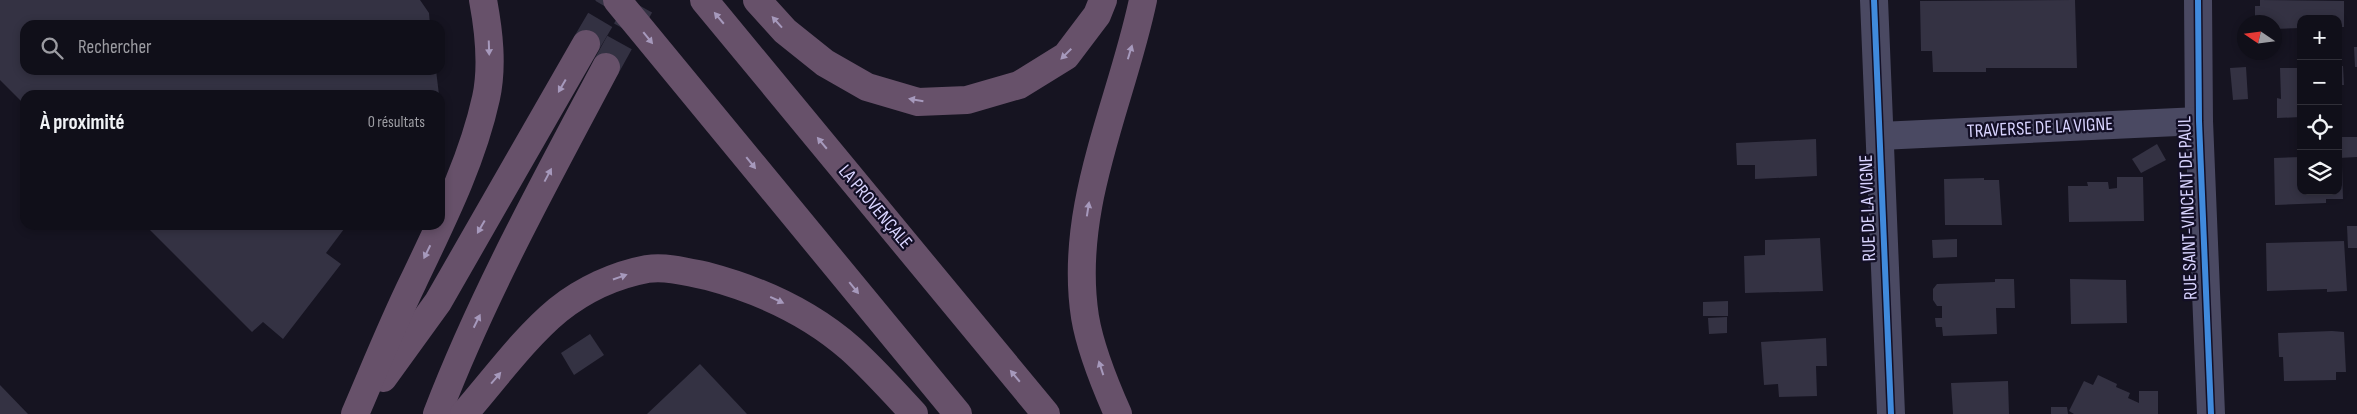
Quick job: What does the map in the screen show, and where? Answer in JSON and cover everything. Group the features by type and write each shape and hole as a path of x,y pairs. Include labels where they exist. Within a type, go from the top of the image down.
{"highway":[{"path":"445,214 474,138 486,98 489,65 488,29 483,0"},
{"path":"617,0 958,414"},
{"name":"LA PROVENÇALE","path":"704,0 1046,414"},
{"path":"757,0 785,31 825,63 867,87 918,102 967,100 1019,85 1066,56 1097,15 1103,0"},
{"path":"1118,414 1102,372 1086,319 1082,286 1082,248 1088,203 1099,154 1138,26 1143,0"},
{"path":"356,414 438,302 586,44"},
{"path":"437,414 458,360 532,206 606,67"},
{"path":"356,414 408,292 438,230"},
{"path":"464,414 523,346 558,310 588,290 620,276 648,269 670,269 714,278 754,290 787,305 823,327 850,349 914,414"}],"street":[{"name":"RUE DE LA VIGNE","path":"1874,0 1891,414"},
{"name":"RUE SAINT-VINCENT DE PAUL","path":"2198,0 2199,121 2212,414"},
{"name":"TRAVERSE DE LA VIGNE","path":"1880,136 2199,121"}],"building":[{"path":"0,0 420,0 429,13 430,20 20,20 20,75 437,75 438,90 20,90 20,100 0,80"},
{"path":"2075,0 2077,68 1986,68 1986,72 1933,72 1932,51 1921,51 1920,1"},
{"path":"2260,0 2344,1 2344,27 2342,27 2342,15 2297,15 2297,28 2282,29 2282,15 2255,15 2255,6 2260,6"},
{"path":"2354,47 2357,47 2357,67 2355,67"},
{"path":"2342,66 2343,66 2344,85 2342,85"},
{"path":"2246,67 2248,99 2233,100 2230,68"},
{"path":"2280,68 2297,68 2297,117 2277,118 2277,98 2281,99"},
{"path":"2342,137 2357,137 2357,157 2342,158"},
{"path":"1816,139 1817,176 1755,179 1755,165 1737,165 1736,143"},
{"path":"2157,144 2166,160 2141,173 2132,159"},
{"path":"2297,157 2297,195 2342,195 2342,165 2343,199 2326,199 2326,203 2275,205 2274,158"},
{"path":"2117,177 2143,177 2144,221 2069,222 2068,186 2088,186 2087,182 2108,182 2109,189 2117,188"},
{"path":"1984,178 1984,180 1999,180 2002,225 1945,225 1944,179"},
{"path":"2347,226 2357,226 2357,248 2348,248"},
{"path":"150,230 343,230 326,253 341,264 283,339 263,322 252,332"},
{"path":"1820,238 1823,291 1745,293 1744,256 1765,255 1765,240"},
{"path":"1957,239 1957,257 1933,258 1932,240"},
{"path":"2344,241 2347,291 2327,292 2327,289 2267,291 2266,243"},
{"path":"1995,279 2014,279 2015,308 1996,308 1997,334 1943,336 1942,327 1936,327 1935,318 1942,318 1942,306 1937,306 1933,300 1933,289 1937,284 1995,282"},
{"path":"2070,279 2126,280 2127,323 2071,324"},
{"path":"1728,301 1728,316 1703,316 1703,302"},
{"path":"1727,317 1727,333 1709,334 1708,318"},
{"path":"2344,332 2346,372 2336,372 2336,380 2284,381 2283,357 2279,357 2278,333"},
{"path":"590,334 604,355 574,375 561,353"},
{"path":"1826,338 1827,366 1816,366 1817,396 1779,397 1778,384 1764,385 1761,342"},
{"path":"700,364 747,414 647,414"},
{"path":"2098,375 2117,384 2116,387 2130,393 2128,398 2139,403 2139,391 2158,391 2158,414 2074,414 2069,411 2084,381 2093,385"},
{"path":"2008,381 2009,414 1953,414 1951,383"},
{"path":"0,385 28,414 0,414"},
{"path":"2051,407 2067,407 2068,414 2051,414"}],"tunnel":[{"path":"586,44 612,0"},
{"path":"606,67 643,0"}],"cycle path":[{"path":"1874,0 1891,414"},
{"path":"2198,0 2199,121 2211,414"}]}
